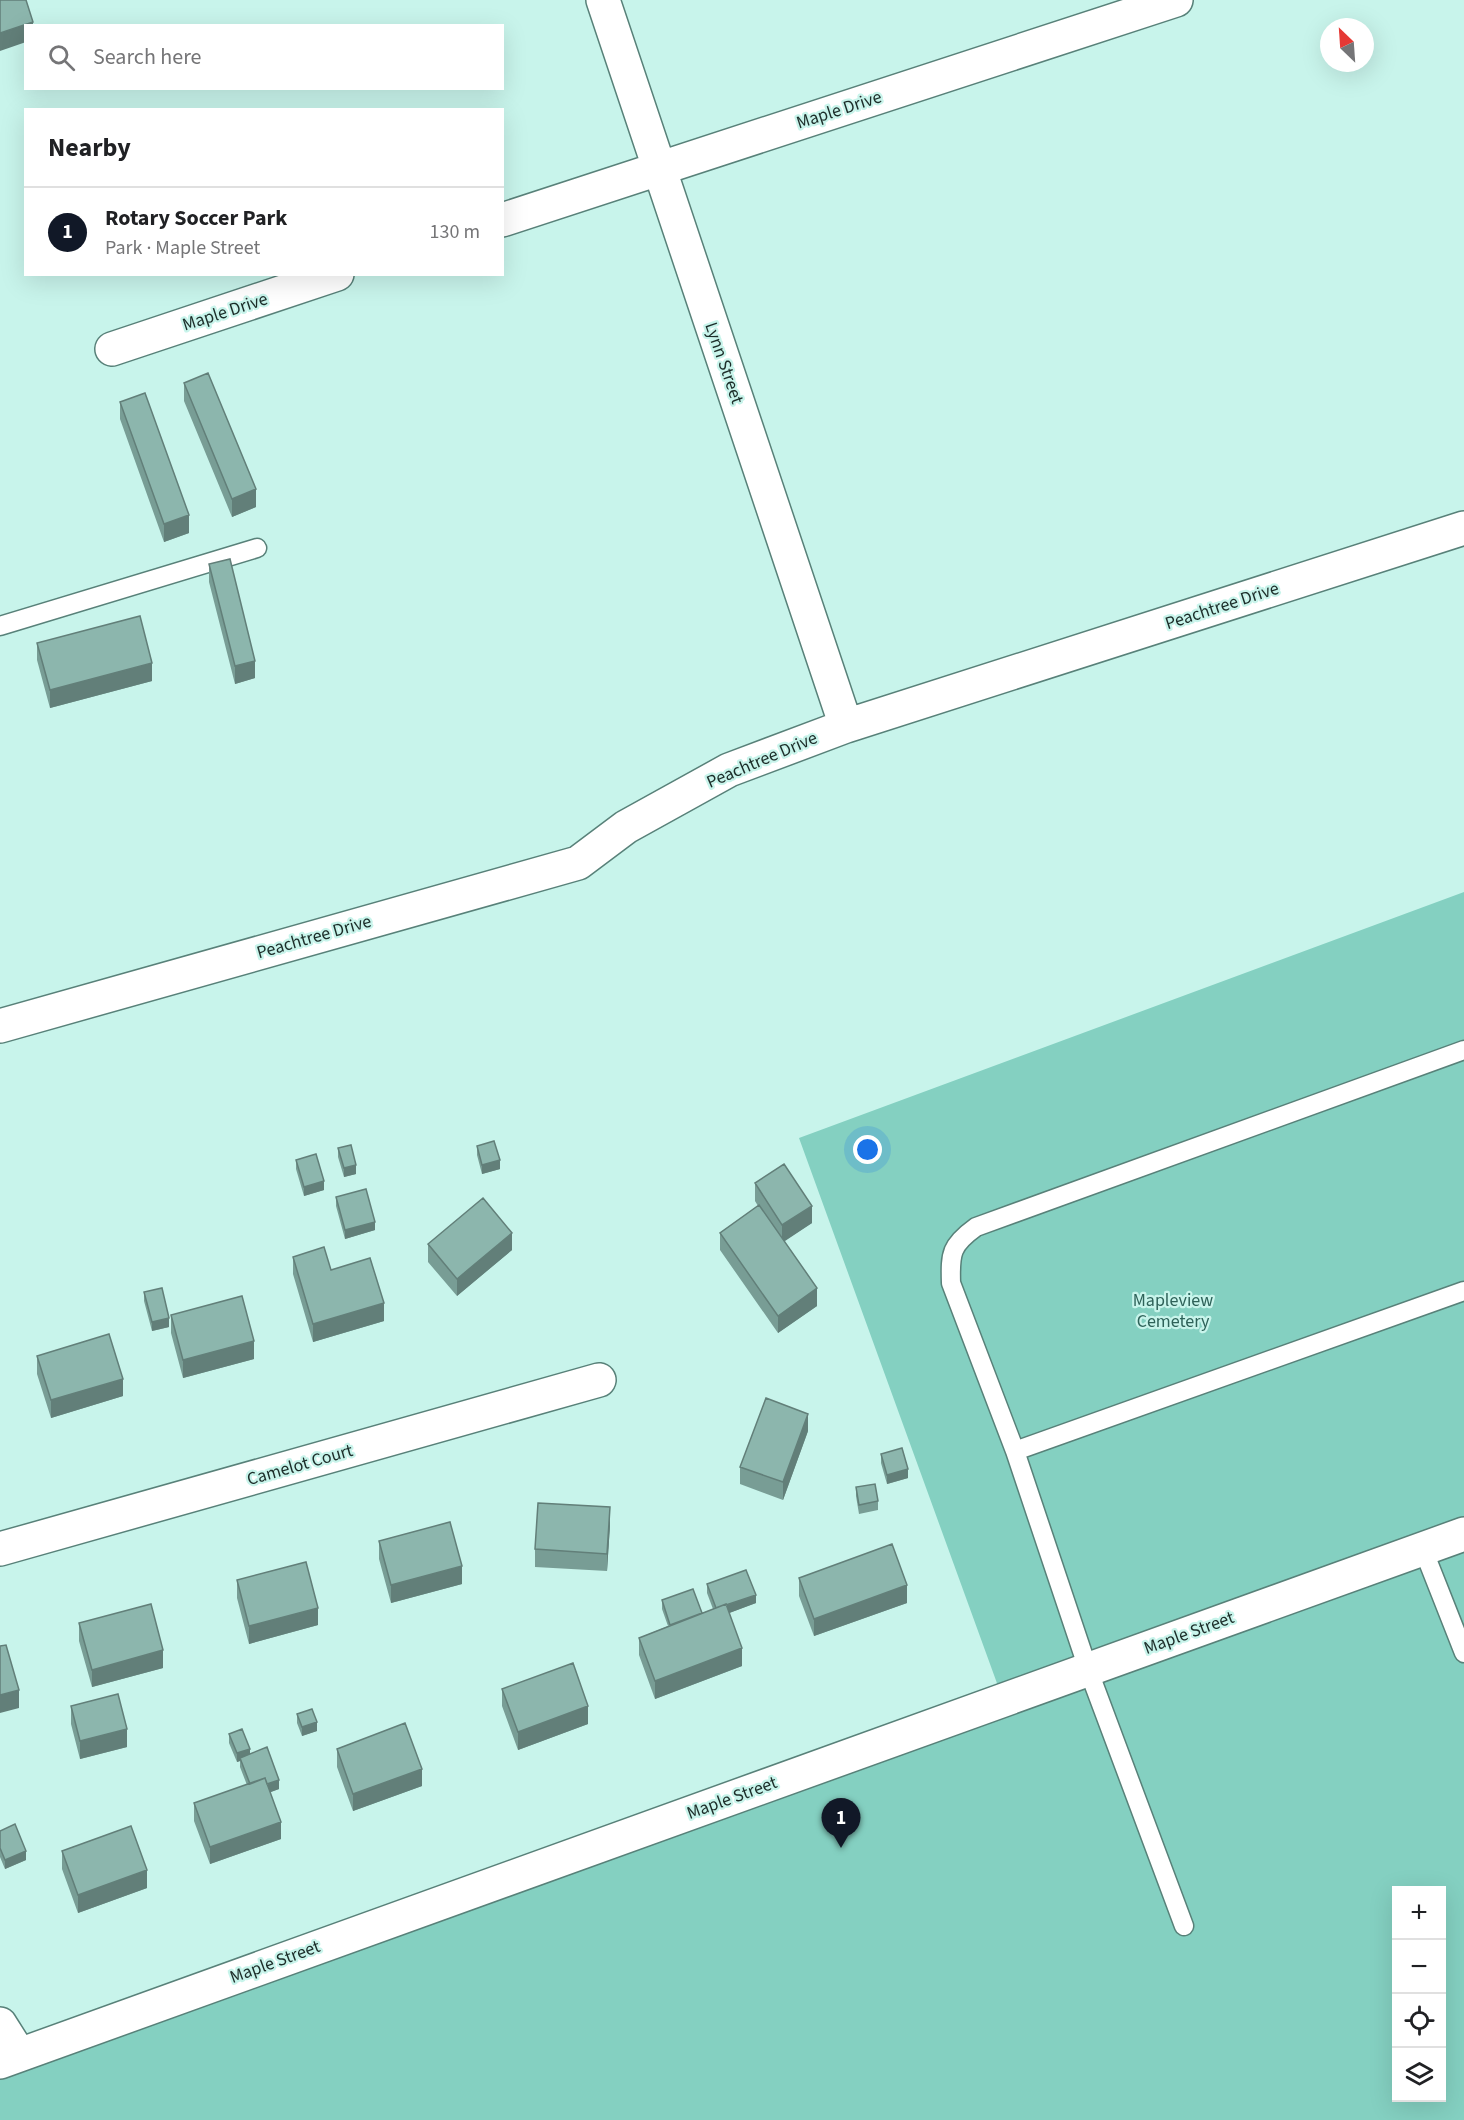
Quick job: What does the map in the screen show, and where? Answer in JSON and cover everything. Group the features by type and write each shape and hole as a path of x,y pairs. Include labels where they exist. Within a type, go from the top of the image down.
{"street":[{"name":"Lynn Street","path":"603,0 846,726"},
{"name":"Maple Drive","path":"504,219 1176,0"},
{"name":"Maple Drive","path":"112,349 332,276"},
{"name":"Peachtree Drive","path":"0,1026 578,863 626,827 729,770 846,726 1464,528"},
{"name":"Camelot Court","path":"0,1550 599,1380"},
{"name":"Maple Street","path":"9,2058 1464,1534"},
{"path":"0,2024 9,2058"}],"lane":[{"path":"0,626 257,548"},
{"path":"1184,1926 1088,1669 1015,1451 951,1282 951,1253 962,1237 976,1227 1464,1050"},
{"path":"1015,1451 1464,1291"},
{"path":"1423,1549 1464,1653"}],"green space":[{"name":"Mapleview Cemetery","path":"1464,892 1464,2120 0,2120 0,2079 1006,1708 799,1138"}],"building":[{"path":"0,0 26,0 33,22 0,33"},
{"path":"208,373 256,489 232,499 184,383"},
{"path":"145,393 189,515 164,524 120,402"},
{"path":"230,559 255,661 235,666 209,564"},
{"path":"140,616 152,663 50,690 37,643"},
{"path":"494,1141 500,1160 482,1165 477,1146"},
{"path":"351,1145 356,1165 344,1168 338,1148"},
{"path":"316,1154 324,1181 304,1187 296,1160"},
{"path":"784,1164 812,1206 782,1225 755,1183"},
{"path":"366,1189 375,1222 345,1230 336,1197"},
{"path":"483,1198 512,1233 457,1279 428,1244"},
{"path":"759,1205 817,1288 778,1316 720,1233"},
{"path":"324,1247 331,1270 370,1258 384,1303 313,1324 293,1257"},
{"path":"162,1288 169,1318 152,1322 144,1292"},
{"path":"242,1296 254,1341 183,1360 171,1315"},
{"path":"109,1334 123,1379 51,1400 37,1356"},
{"path":"766,1398 808,1414 783,1482 740,1467"},
{"path":"902,1448 908,1469 887,1475 881,1454"},
{"path":"875,1484 878,1501 859,1505 856,1487"},
{"path":"538,1503 610,1507 607,1554 535,1549"},
{"path":"450,1522 462,1566 391,1585 379,1541"},
{"path":"892,1544 907,1585 814,1619 799,1578"},
{"path":"306,1562 318,1608 249,1626 237,1580"},
{"path":"746,1570 756,1595 716,1608 707,1584"},
{"path":"693,1589 702,1613 670,1625 662,1600"},
{"path":"151,1604 163,1650 92,1670 79,1623"},
{"path":"726,1604 742,1648 655,1681 639,1638"},
{"path":"6,1645 19,1690 0,1695 0,1646"},
{"path":"573,1663 588,1706 518,1732 502,1689"},
{"path":"118,1694 127,1729 80,1741 71,1706"},
{"path":"312,1709 317,1722 302,1727 297,1714"},
{"path":"405,1723 422,1769 353,1794 337,1749"},
{"path":"242,1729 250,1749 237,1753 229,1734"},
{"path":"267,1747 279,1780 267,1784 265,1778 250,1784 240,1758"},
{"path":"265,1778 281,1822 210,1847 194,1803"},
{"path":"15,1824 26,1851 5,1860 0,1848 0,1831"},
{"path":"131,1826 147,1870 78,1895 62,1851"}],"place":[{"name":"Rotary Soccer Park","path":"841,1848"}]}
